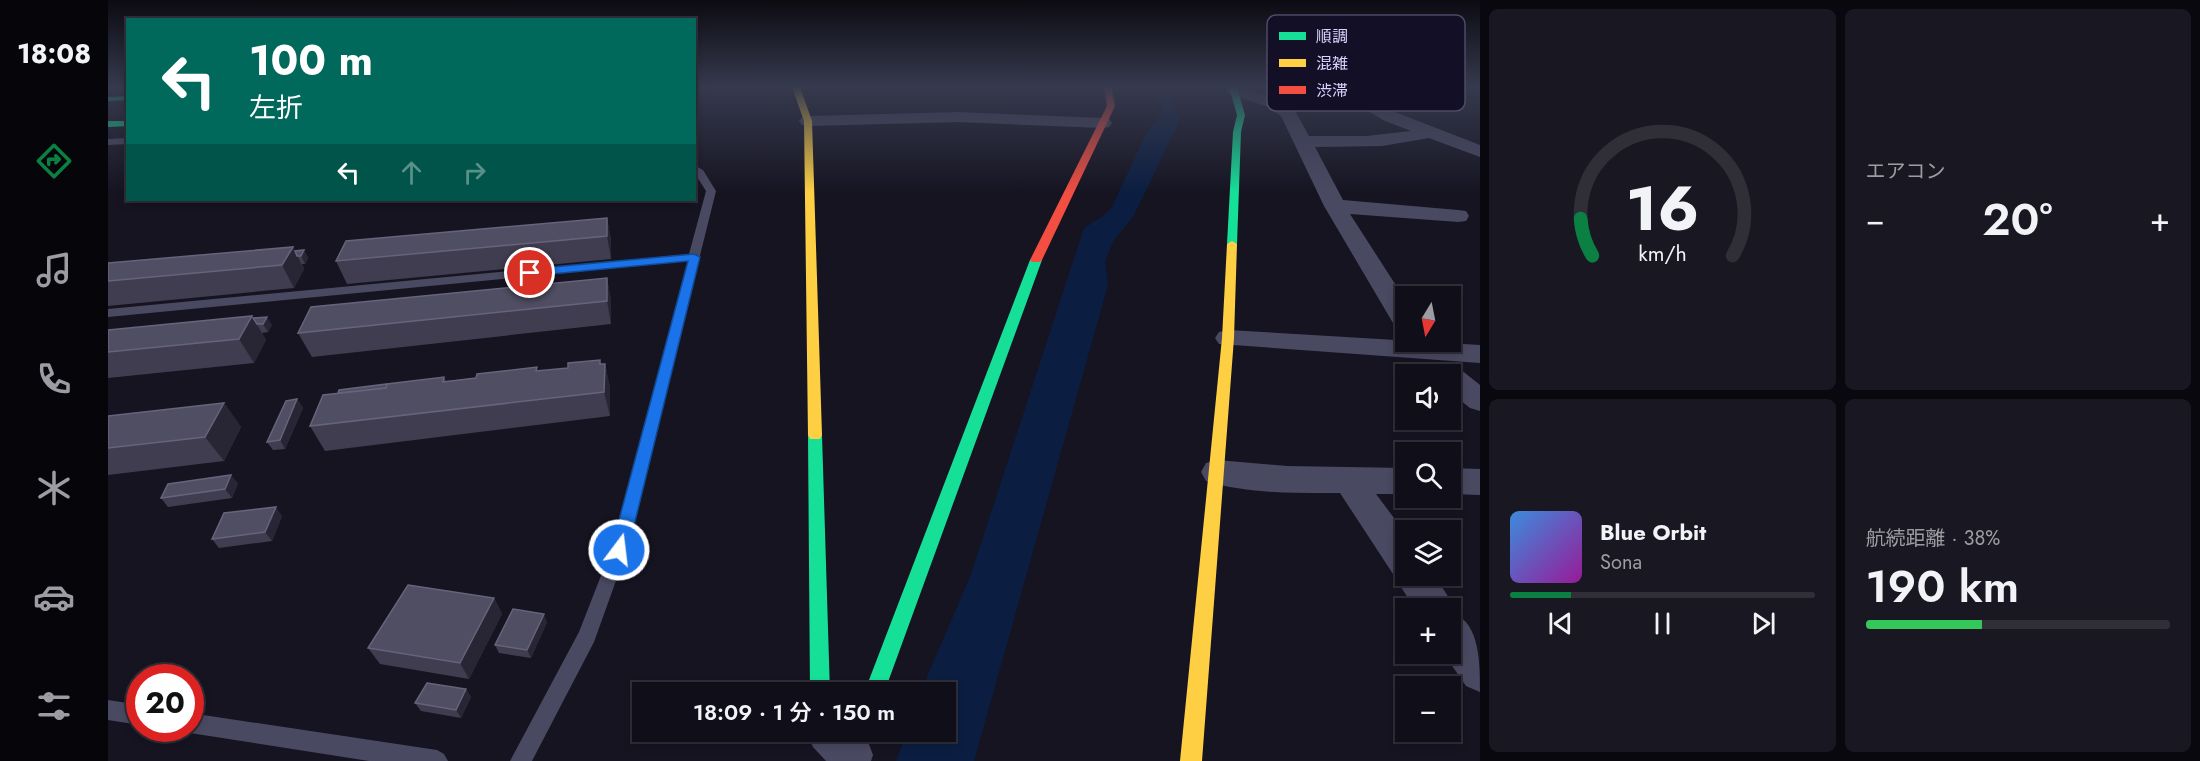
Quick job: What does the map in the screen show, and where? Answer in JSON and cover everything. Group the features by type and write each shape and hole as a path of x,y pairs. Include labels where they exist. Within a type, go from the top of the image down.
{"street":[{"path":"108,124 126,123"},
{"path":"808,123 820,682"},
{"path":"1014,123 1099,131"},
{"path":"878,682 1029,274 1103,123"},
{"path":"1191,761 1228,338 1240,123"},
{"path":"1292,123 1335,206 1395,305"},
{"path":"1406,123 1480,152"},
{"path":"974,137 973,131 1099,131"},
{"path":"1301,141 1383,142 1430,132"},
{"path":"1335,206 1458,216"},
{"path":"1228,338 1395,346"},
{"path":"1425,352 1438,364"},
{"path":"1461,352 1480,354"},
{"path":"1461,385 1480,401"},
{"path":"1217,472 1240,476 1395,481"},
{"path":"1349,481 1395,547"},
{"path":"1461,481 1480,482"},
{"path":"1461,645 1480,672"}],"lane":[{"path":"108,142 126,141"},
{"path":"521,761 586,636 619,550 711,191 696,169"},
{"path":"108,313 694,257"},
{"path":"108,710 126,713"},
{"path":"204,725 437,761"}],"water":[{"path":"1155,123 1179,123 1133,217 1114,240 1105,261 1108,285 974,761 896,761 903,742 956,742 956,682 925,682 970,577 1084,228 1103,216 1112,207 1146,133"}],"building":[{"path":"607,218 607,236 336,261 346,241"},
{"path":"293,247 282,265 108,281 108,263"},
{"path":"304,250 301,256 297,256 295,251"},
{"path":"607,278 607,301 298,333 311,307"},
{"path":"252,316 239,339 108,352 108,330"},
{"path":"267,317 263,324 257,324 253,318"},
{"path":"600,360 600,364 605,364 604,392 310,426 323,395 386,388 387,384 444,377 443,382 476,378 477,374 537,367 536,371 568,368 568,363"},
{"path":"387,384 386,388 338,393 339,390"},
{"path":"297,399 280,440 267,442 286,401"},
{"path":"224,403 205,437 108,448 108,416"},
{"path":"231,475 225,489 161,498 168,484"},
{"path":"276,507 265,532 212,539 224,513"},
{"path":"408,585 494,598 460,663 368,648"},
{"path":"513,609 544,614 527,650 495,645"},
{"path":"427,683 466,689 456,710 415,703"}],"traffic: fast":[{"path":"108,124 126,123"},
{"path":"1232,244 1239,123"},
{"path":"878,682 1036,260"},
{"path":"815,435 820,682"}],"traffic: slow":[{"path":"808,123 815,435"},
{"path":"1191,761 1228,338 1232,244"}],"traffic: jam":[{"path":"1036,260 1103,123"}],"route":[{"path":"530,273 694,257 647,449 619,550"}]}
